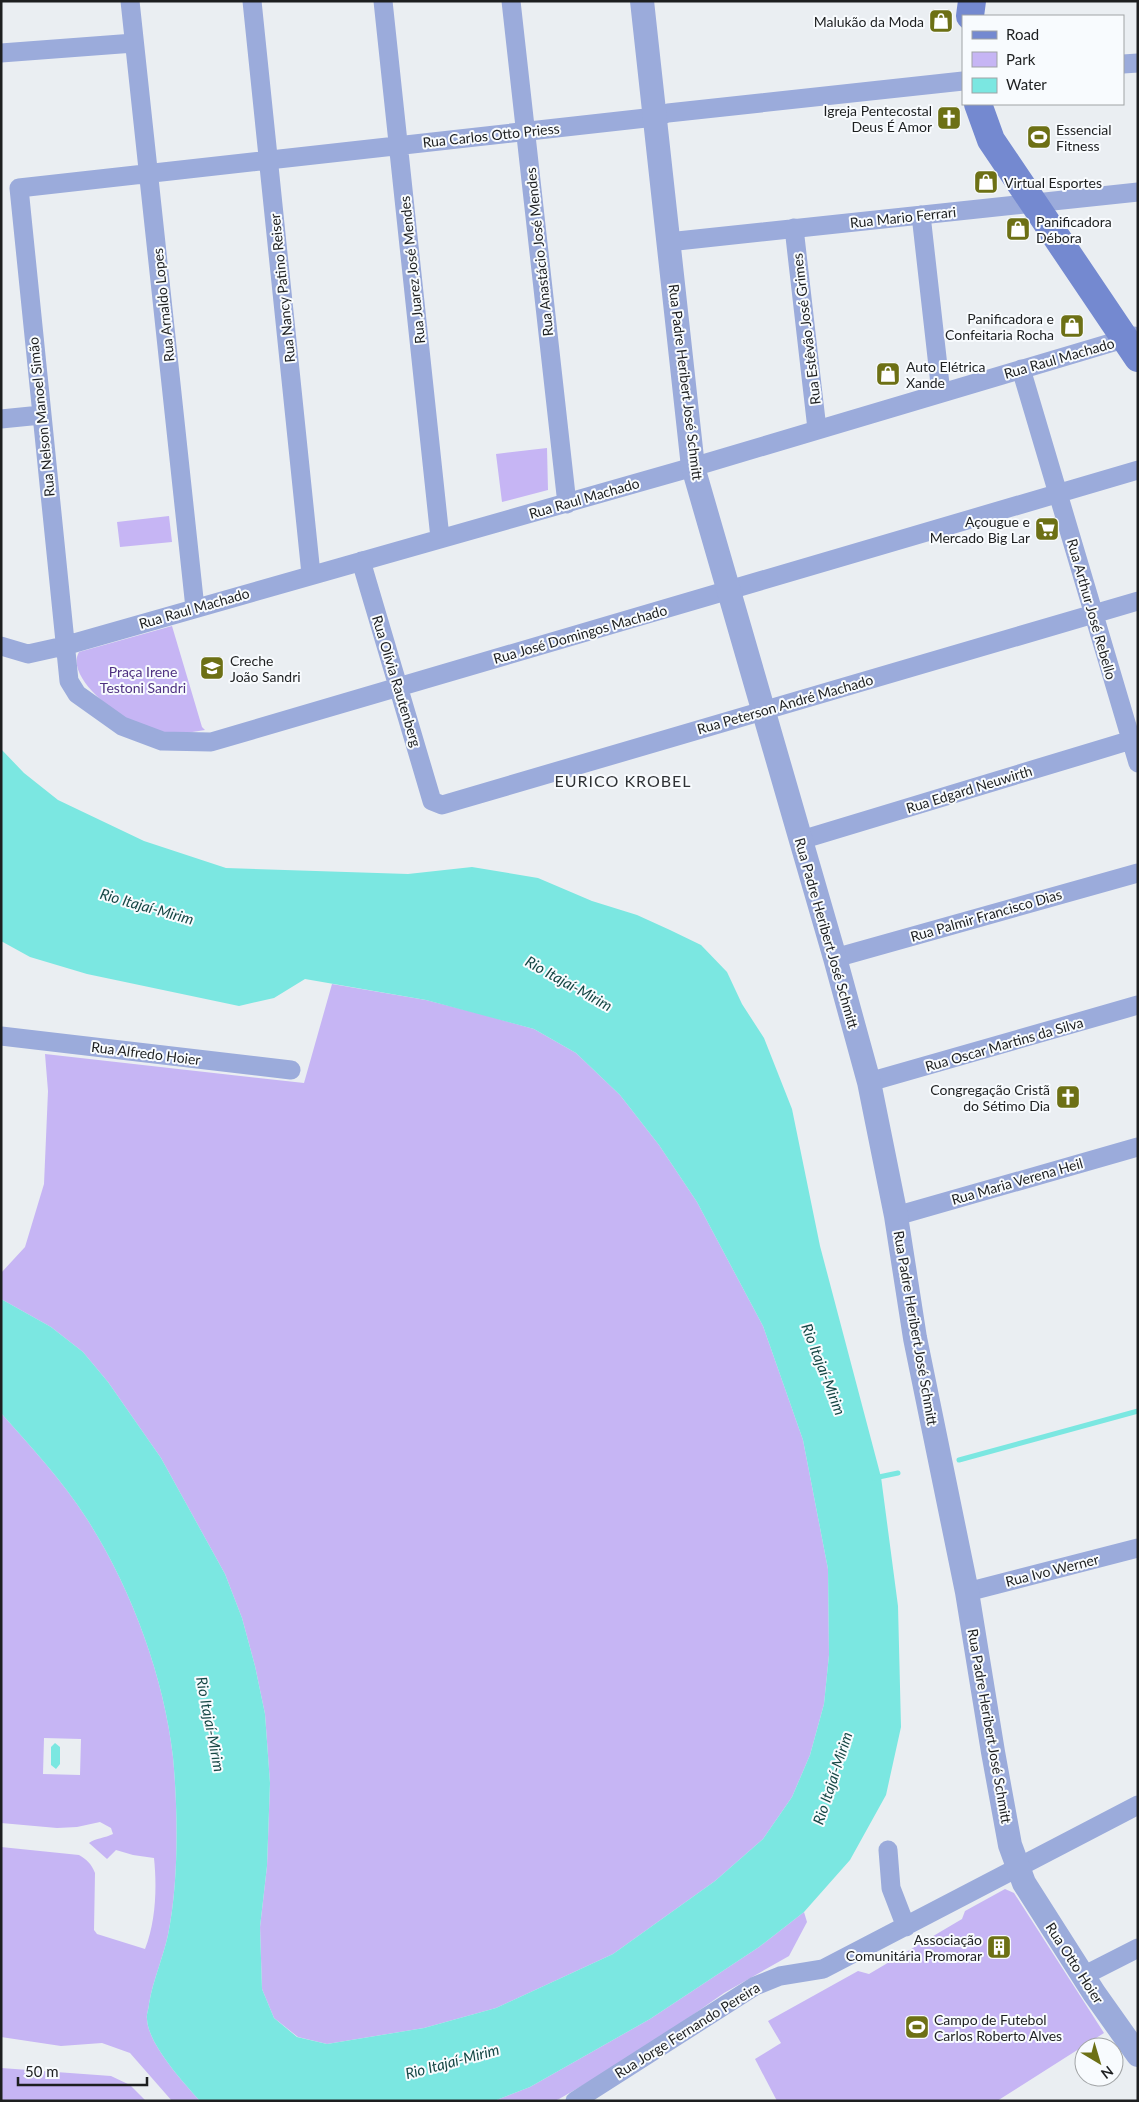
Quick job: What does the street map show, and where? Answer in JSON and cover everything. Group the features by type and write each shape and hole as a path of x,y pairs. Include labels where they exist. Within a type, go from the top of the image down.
{"main road":[{"path":"970,15 972,1"},
{"path":"978,105 991,140 1033,203 1134,344"}],"street":[{"name":"Rua Arnaldo Lopes","path":"130,1 196,608"},
{"name":"Rua Nancy Patino Reiser","path":"252,1 311,574"},
{"name":"Rua Juarez José Mendes","path":"383,1 440,538"},
{"name":"Rua Anastácio José Mendes","path":"512,1 567,504"},
{"name":"Rua Padre Heribert José Schmitt","path":"642,1 693,467 869,1082 896,1216 915,1338 967,1592 1010,1845 1018,1867"},
{"path":"1,53 134,43"},
{"path":"1124,64 1138,63"},
{"name":"Rua Carlos Otto Priess","path":"19,188 962,81"},
{"name":"Rua Nelson Manoel Simão","path":"19,188 64,646"},
{"name":"Rua Mario Ferrari","path":"668,242 1138,192"},
{"path":"921,215 941,393"},
{"name":"Rua Estêvão José Grimes","path":"794,228 817,429"},
{"name":"Rua Raul Machado","path":"1,646 28,654 64,646 311,574 567,504 1022,369 1134,344"},
{"name":"Rua Arthur José Rebello","path":"1022,369 1094,614 1134,739 1138,763"},
{"path":"1,419 41,415"},
{"name":"Rua José Domingos Machado","path":"64,646 69,681 77,694 122,726 162,741 211,742 1138,470"},
{"name":"Rua Olívia Rautenberg","path":"361,560 432,801"},
{"name":"Rua Peterson André Machado","path":"432,801 442,804 1138,602"},
{"name":"Rua Edgard Neuwirth","path":"801,840 1134,739"},
{"name":"Rua Palmir Francisco Dias","path":"835,958 1138,873"},
{"name":"Rua Oscar Martins da Silva","path":"869,1082 1138,1005"},
{"name":"Rua Alfredo Hoier","path":"1,1036 291,1070"},
{"name":"Rua Maria Verena Heil","path":"896,1216 1138,1147"},
{"name":"Rua Ivo Werner","path":"967,1592 1138,1548"},
{"name":"Rua Jorge Fernando Pereira","path":"575,2101 755,1986 780,1976 824,1969 1138,1805"},
{"path":"888,1850 891,1888 906,1927"},
{"name":"Rua Otto Hoier","path":"1018,1867 1024,1883 1083,1976 1138,2055"},
{"path":"1083,1976 1138,1948"}],"green space":[{"path":"547,448 548,490 502,502 496,454"},
{"path":"169,516 172,542 120,547 117,522"},
{"name":"Praça Irene Testoni Sandri","path":"172,626 202,727 205,730 168,734 144,728 110,708 91,690 78,671 77,661 79,652"},
{"path":"332,984 426,1000 534,1029 576,1053 620,1095 659,1145 697,1202 763,1326 803,1440 828,1569 829,1655 824,1704 810,1755 792,1797 763,1839 715,1881 613,1954 496,2008 424,2028 327,2044 298,2037 274,2018 262,1989 260,1927 267,1866 270,1783 265,1714 242,1618 225,1574 161,1458 108,1382 83,1352 51,1327 1,1299 1,1273 25,1247 44,1184 48,1091 45,1054 304,1083"},
{"path":"1,1413 35,1451 78,1505 103,1546 131,1603 162,1695 173,1757 176,1800 176,1869 168,1935 153,1986 147,2017 153,2040 176,2073 200,2101 172,2101 130,2053 102,2043 61,2046 1,2037 1,1847 79,1855 90,1864 95,1873 94,1930 97,1934 145,1949 149,1938 155,1904 155,1881 154,1858 116,1850 107,1859 89,1843 113,1834 111,1828 100,1822 77,1827 57,1828 1,1823","holes":["44,1738 81,1739 80,1775 43,1774"]},
{"name":"Campo de Futebol Carlos Roberto Alves","path":"1005,1889 1014,1893 1104,2033 1098,2037 1074,2037 1074,2052 997,2101 777,2101 755,2059 781,2043 768,2021 858,1971 869,1974 962,1919 965,1911"},
{"path":"804,1912 807,1922 789,1956 724,1993 637,2054 554,2101 494,2101 530,2087 650,2019 759,1947"},
{"path":"1,2068 111,2076 130,2085 146,2101 1,2101"}],"water":[{"name":"Rio Itajaí-Mirim","path":"1,749 24,773 58,800 144,841 226,868 408,874 472,867 538,878 592,901 637,915 670,930 701,945 727,972 742,1004 764,1038 792,1109 820,1246 881,1477 898,1606 901,1727 886,1795 850,1860 804,1912 759,1947 650,2019 530,2087 494,2101 200,2101 176,2073 153,2040 147,2017 153,1986 168,1935 176,1869 176,1800 169,1726 162,1695 143,1634 118,1574 103,1546 68,1491 1,1413 1,1299 51,1327 83,1352 108,1382 161,1458 225,1574 242,1618 265,1714 270,1783 267,1866 260,1927 262,1989 274,2018 297,2037 327,2044 424,2028 496,2008 613,1954 715,1881 763,1839 792,1797 810,1755 824,1704 829,1655 828,1569 803,1440 763,1326 697,1202 659,1145 620,1095 576,1053 534,1029 426,1000 305,979 274,998 239,1006 87,974 30,957 1,941"},
{"path":"55,1743 60,1747 60,1764 56,1769 51,1765 51,1747"}],"waterway":[{"path":"959,1460 1138,1411"},
{"path":"874,1478 898,1473"}],"place":[{"name":"Malukão da Moda","path":"941,21"},
{"name":"Igreja Pentecostal Deus É Amor","path":"949,118"},
{"name":"Essencial Fitness","path":"1039,137"},
{"name":"Virtual Esportes","path":"986,182"},
{"name":"Panificadora Débora","path":"1018,229"},
{"name":"Panificadora e Confeitaria Rocha","path":"1072,326"},
{"name":"Auto Elétrica Xande","path":"888,374"},
{"name":"Açougue e Mercado Big Lar","path":"1047,529"},
{"name":"Creche João Sandri","path":"212,668"},
{"name":"Congregação Cristã do Sétimo Dia","path":"1068,1097"},
{"name":"Associação Comunitária Promorar","path":"999,1947"},
{"name":"Campo de Futebol Carlos Roberto Alves","path":"917,2027"}],"district":[{"name":"EURICO KROBEL","path":"623,780"}]}
